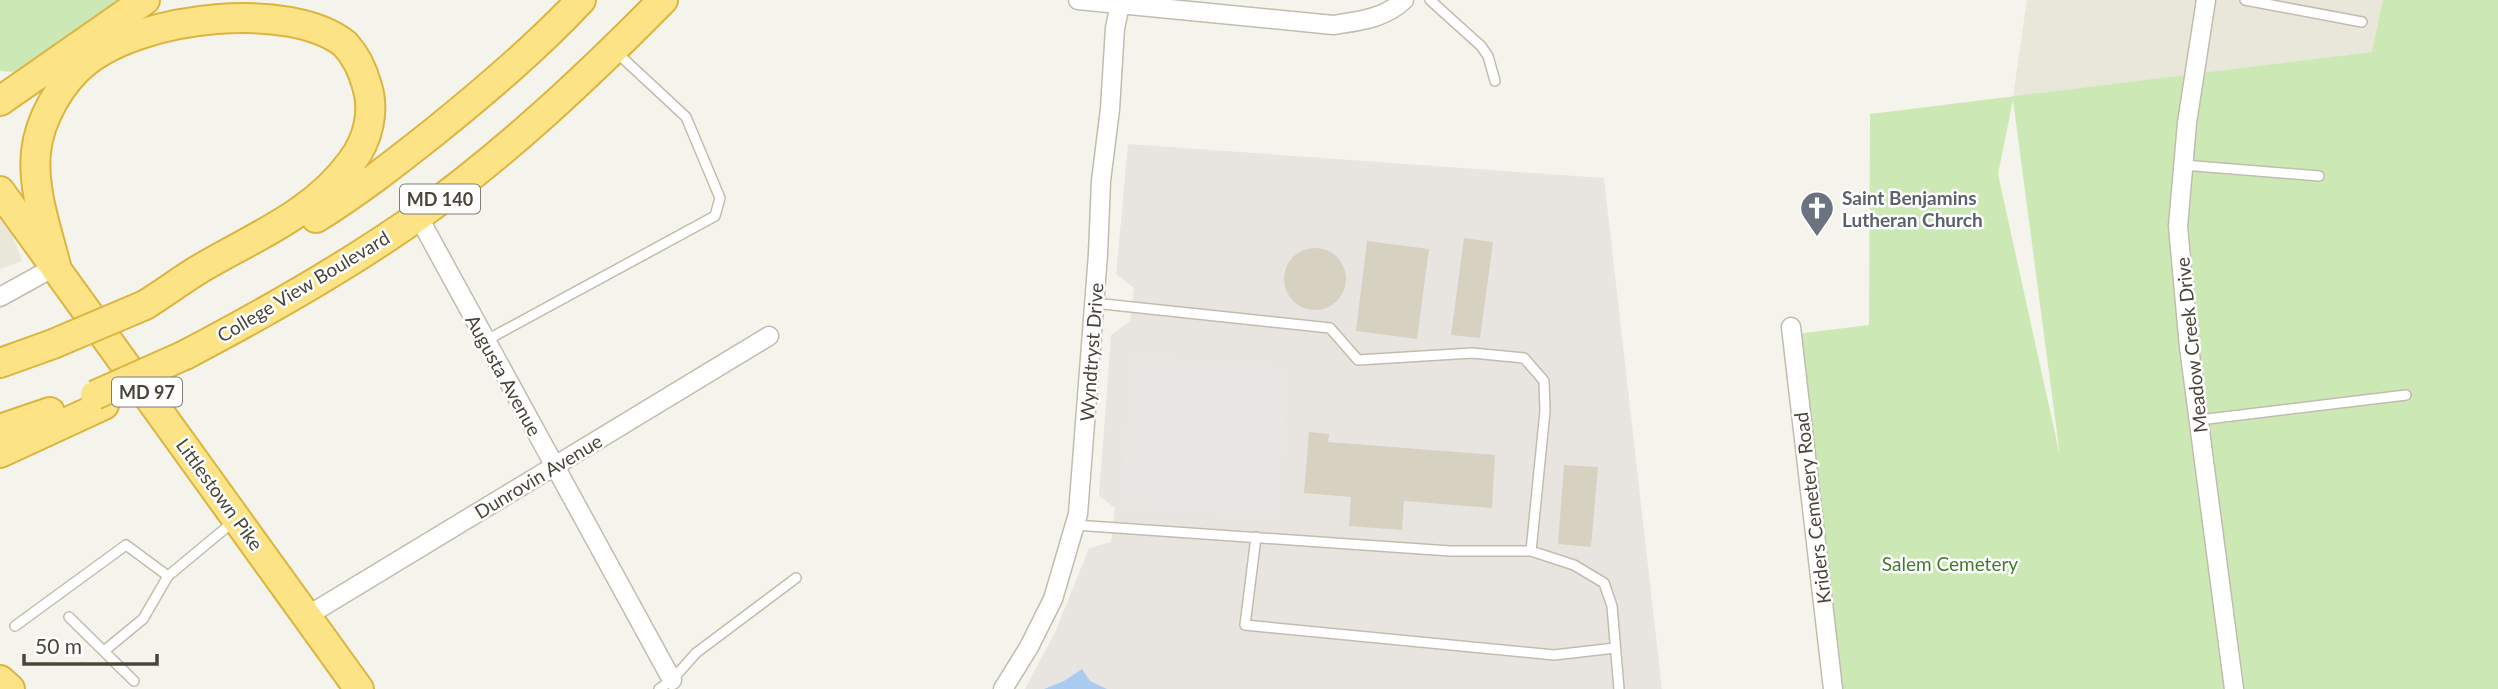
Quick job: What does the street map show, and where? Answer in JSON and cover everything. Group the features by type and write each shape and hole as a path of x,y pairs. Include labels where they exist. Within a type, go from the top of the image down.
{"highway":[{"path":"0,101 145,0"},
{"name":"MD 140","path":"145,305 259,251 346,199 471,103 551,32 581,0"},
{"name":"College View Boulevard","path":"0,429 99,400 189,360 349,263 418,216 505,149 614,50 663,0"},
{"name":"MD 97","path":"0,363 145,305 198,270 280,226 314,202 354,159 363,142 370,117 369,92 359,64 345,44 304,20 268,12 215,12 190,16 127,38 86,61 51,105 36,150 35,169 39,195 56,266"},
{"path":"0,121 86,61"},
{"path":"0,87 56,63"},
{"name":"Littlestown Pike","path":"0,191 359,689"},
{"path":"0,453 99,400"},
{"path":"0,680 10,689"}],"street":[{"path":"1078,0 1333,25 1371,19 1404,0"},
{"name":"Meadow Creek Drive","path":"2206,0 2187,123 2178,226 2199,420 2234,689"},
{"name":"Wyndtryst Drive","path":"1003,689 1029,647 1053,599 1075,525 1085,432 1101,181 1110,109 1115,28 1121,3"},
{"name":"Augusta Avenue","path":"418,216 554,467 665,685"},
{"path":"0,297 56,266"},
{"name":"Kriders Cemetery Road","path":"1791,327 1833,689"},
{"name":"Dunrovin Avenue","path":"307,616 769,336"}],"lane":[{"path":"1430,0 1481,46 1488,56 1495,81"},
{"path":"2245,0 2362,22"},
{"path":"485,341 715,216 720,198 686,117 614,50"},
{"path":"2183,165 2319,176"},
{"path":"1094,303 1331,328 1358,360 1472,353 1524,358 1544,381 1545,411 1531,551"},
{"path":"2199,420 2406,395"},
{"path":"104,651 143,618 168,576 237,519"},
{"path":"1075,525 1450,551 1531,551 1574,565 1604,583 1612,606 1619,689"},
{"path":"1256,537 1245,625 1554,655 1615,648"},
{"path":"15,626 126,545 168,576"},
{"path":"665,685 696,653 796,578"},
{"path":"69,617 134,681"}],"shaded area":[{"path":"2027,0 2383,0 2373,52 2013,97"},
{"path":"1128,144 1604,178 1662,689 1025,689 1056,630 1089,548 1111,542 1115,508 1099,496 1111,335 1130,321 1134,288 1116,274"},
{"path":"0,201 22,261 0,269"},
{"path":"1133,355 1288,368 1276,518 1120,505"}],"green space":[{"path":"0,0 123,0 13,72 0,71"},
{"name":"Salem Cemetery","path":"2383,0 2498,0 2498,689 1839,689 1796,334 1869,325 1870,114 2372,52","holes":["2013,100 2060,456 1998,174"]}],"water":[{"path":"1082,669 1090,681 1107,689 1044,689 1064,681"}],"building":[{"path":"1464,238 1493,242 1480,338 1451,335"},
{"path":"1367,241 1429,249 1417,339 1356,331"},
{"path":"1315,248 1327,250 1337,257 1344,267 1344,291 1337,301 1327,308 1315,310 1303,308 1293,301 1286,291 1284,279 1286,267 1293,257 1303,250"},
{"path":"1309,432 1329,434 1328,442 1495,455 1492,508 1404,501 1402,530 1349,526 1351,497 1304,493"},
{"path":"1564,465 1598,467 1591,547 1558,544"}],"place":[{"name":"Saint Benjamins Lutheran Church","path":"1817,238"}]}
